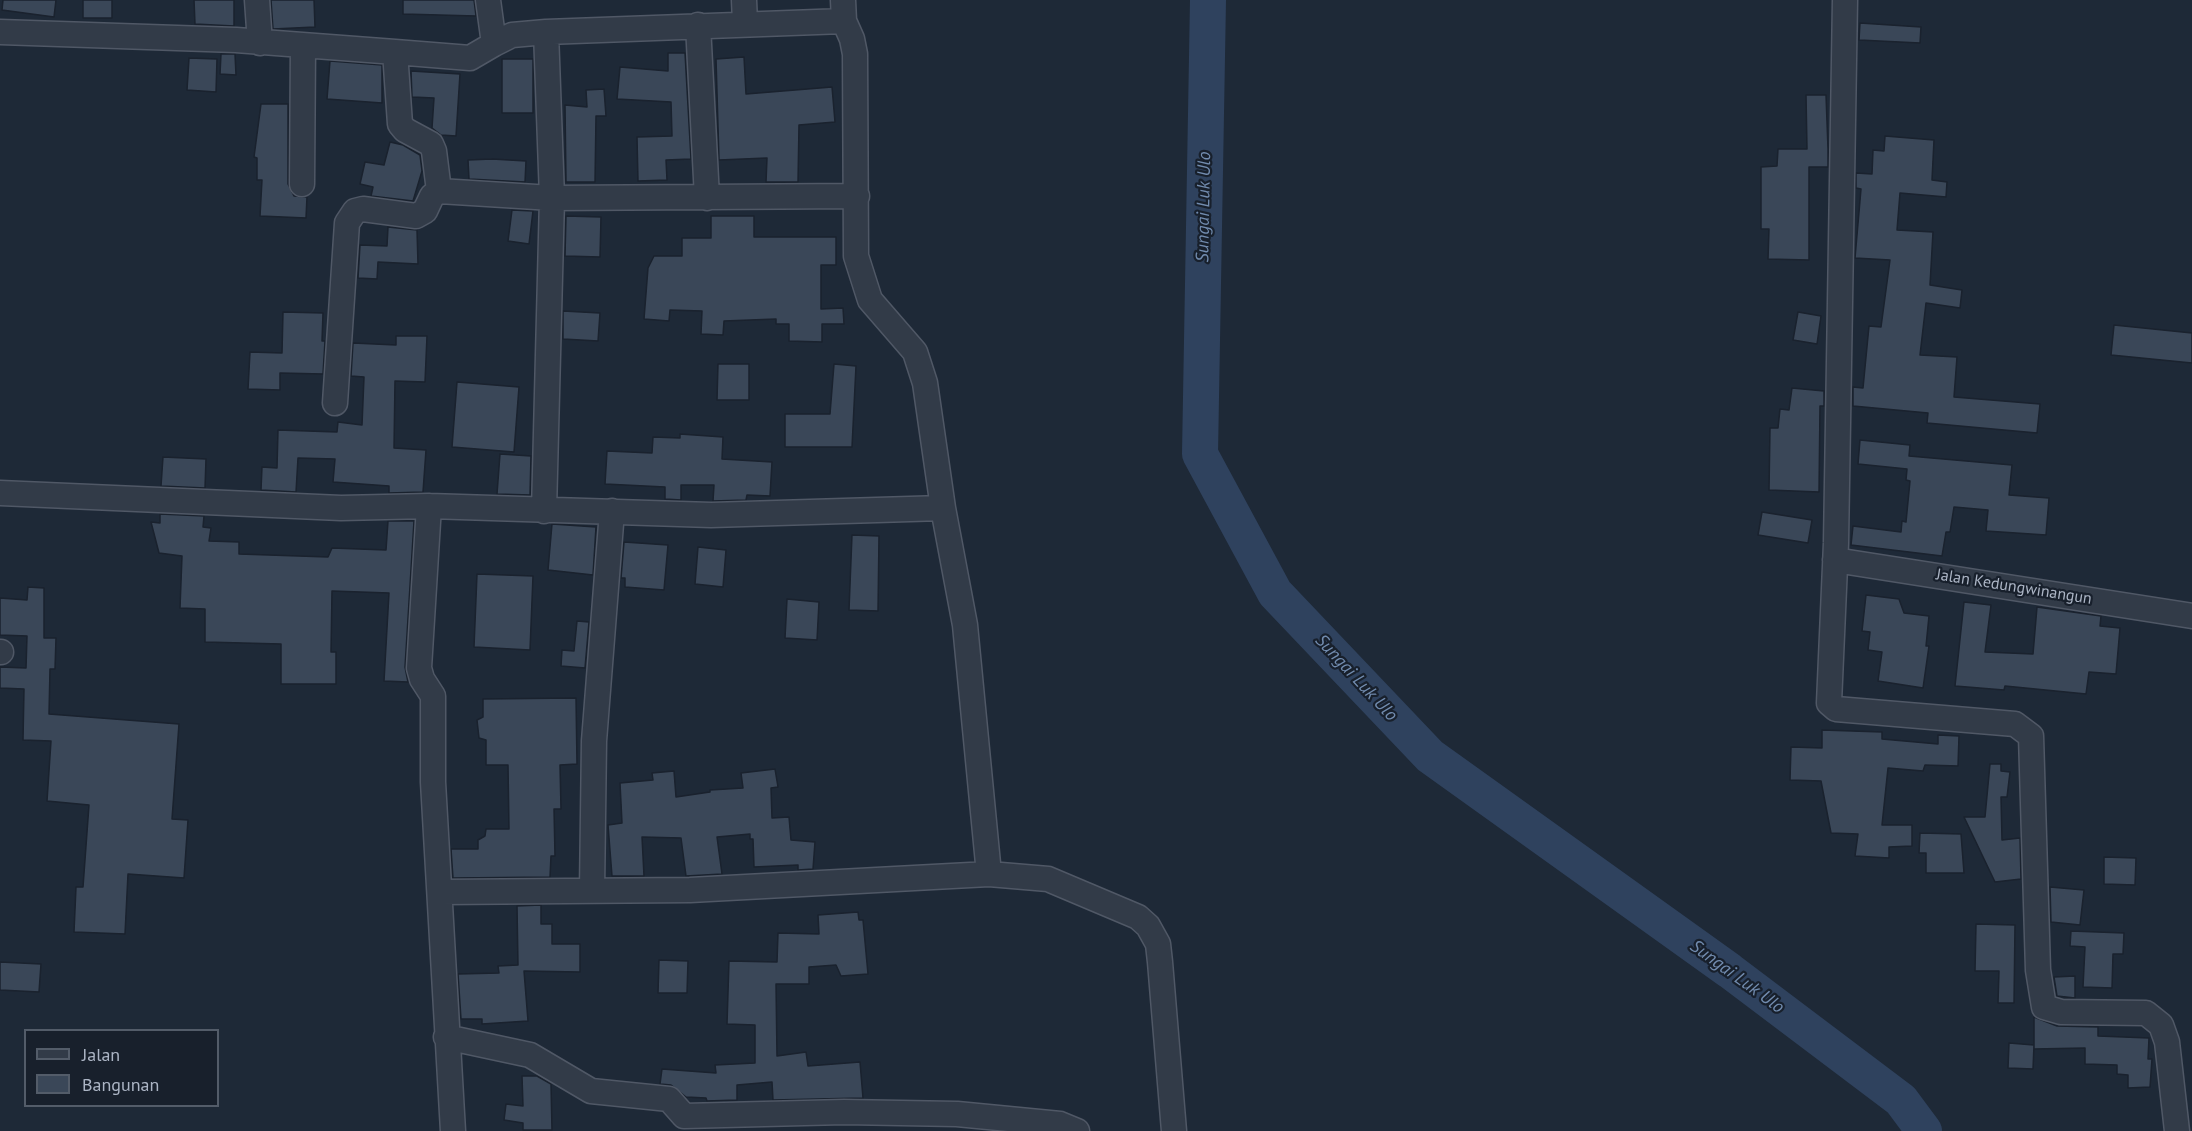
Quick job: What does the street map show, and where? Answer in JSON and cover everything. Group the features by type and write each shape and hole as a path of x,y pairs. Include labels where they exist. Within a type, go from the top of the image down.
{"street":[{"path":"256,0 260,43"},
{"path":"488,0 494,44"},
{"path":"1845,0 1835,560 1829,703 1836,709 2015,724 2031,736 2038,970 2044,1007 2061,1012 2146,1013 2161,1025 2167,1042 2177,1131"},
{"path":"0,32 260,43 471,58 512,35 698,25 745,12 844,10 855,54 856,256 870,300 915,352 925,383 965,625 989,874"},
{"path":"698,25 707,198"},
{"path":"544,511 552,198 546,32"},
{"path":"302,184 303,46"},
{"path":"395,52 400,124 405,130 431,144 453,192"},
{"path":"335,403 347,224 351,215 363,209 416,216 426,211 432,196 453,192 552,198 856,196"},
{"path":"0,493 341,508 429,506 750,515 944,508"},
{"path":"429,506 419,668 422,679 433,696 433,782 453,1131"},
{"path":"592,891 594,741 612,511"},
{"name":"Jalan Kedungwinangun","path":"1835,560 2192,616"},
{"path":"441,892 690,890 989,874 1048,879 1138,917 1148,926 1158,944 1174,1131"},
{"path":"446,1037 530,1055 591,1091 669,1099 684,1116 703,1123 844,1112 957,1114 1060,1124 1077,1131"}],"building":[{"path":"3,0 56,0 54,17 2,10"},
{"path":"83,0 112,0 112,18 83,18"},
{"path":"194,0 234,0 234,26 195,24"},
{"path":"271,0 314,0 315,27 273,29"},
{"path":"403,0 474,0 476,16 403,14"},
{"path":"1860,23 1921,27 1920,43 1859,40"},
{"path":"668,53 685,53 691,159 666,160 667,180 638,181 637,137 672,136 671,102 617,99 620,67 668,71"},
{"path":"221,54 235,54 236,75 220,74"},
{"path":"744,57 746,94 832,87 835,122 799,125 798,182 766,182 767,158 719,160 716,59"},
{"path":"189,58 217,59 216,92 187,90"},
{"path":"502,59 533,59 533,113 502,113"},
{"path":"330,61 382,65 382,103 327,99"},
{"path":"411,71 460,74 456,136 441,135 432,128 434,98 412,97"},
{"path":"604,89 606,116 596,116 595,182 566,182 565,105 587,107 586,90"},
{"path":"1806,95 1826,95 1828,149 1828,167 1809,167 1809,260 1768,259 1769,229 1761,229 1761,167 1777,166 1778,149 1807,149"},
{"path":"261,104 288,104 288,184 294,196 307,197 306,218 260,216 262,180 257,180 257,158 254,157"},
{"path":"1885,136 1934,140 1932,180 1947,182 1946,197 1900,193 1897,230 1933,232 1930,285 1962,290 1960,308 1926,303 1920,355 1957,357 1954,397 2040,404 2037,433 1927,423 1928,413 1853,406 1853,387 1863,388 1869,326 1881,327 1890,260 1855,258 1861,189 1856,188 1856,173 1872,174 1873,150 1884,151"},
{"path":"390,142 403,145 420,155 422,171 413,201 371,196 373,187 360,184 365,162 384,165"},
{"path":"468,160 526,161 525,182 469,179"},
{"path":"512,210 533,211 529,244 508,241"},
{"path":"566,216 601,217 600,257 565,256"},
{"path":"711,216 754,216 754,237 836,237 836,265 821,265 821,309 843,308 844,324 822,324 822,342 789,341 789,324 776,324 776,319 724,321 723,335 701,334 702,311 670,310 669,321 644,319 648,268 654,256 682,256 682,238 711,238"},
{"path":"388,227 417,230 418,264 378,262 377,279 358,278 360,245 387,246"},
{"path":"563,311 600,313 598,341 563,339"},
{"path":"283,312 323,313 322,341 325,341 323,374 280,373 280,390 248,389 250,352 282,353"},
{"path":"1798,312 1821,316 1817,344 1793,340"},
{"path":"2114,325 2192,333 2192,363 2111,355"},
{"path":"396,336 427,336 425,382 395,381 394,448 426,450 423,492 389,493 389,486 333,482 335,459 298,458 296,492 261,490 262,467 277,468 278,430 337,432 338,422 362,425 364,377 351,376 353,343 396,345"},
{"path":"718,364 749,364 749,400 717,400"},
{"path":"834,364 856,366 852,447 785,447 785,414 830,414"},
{"path":"457,382 519,387 514,452 452,447"},
{"path":"1792,388 1824,391 1824,406 1820,406 1819,492 1769,490 1770,428 1778,428 1780,409 1789,410"},
{"path":"680,434 723,437 722,459 772,462 770,496 747,495 746,500 713,501 714,485 681,485 681,500 665,499 665,487 605,484 607,451 652,453 653,437 680,438"},
{"path":"1860,440 1910,445 1909,456 2012,465 2009,495 2049,498 2046,535 1986,531 1988,510 1954,507 1950,532 1946,532 1942,556 1851,545 1853,526 1901,532 1902,521 1906,522 1910,481 1906,480 1907,469 1858,464"},
{"path":"500,454 531,456 530,495 497,494"},
{"path":"163,457 206,459 205,488 161,486"},
{"path":"1762,512 1812,520 1808,543 1758,535"},
{"path":"160,514 204,516 203,527 211,528 209,541 239,542 239,554 328,557 332,548 386,550 388,521 414,521 405,667 408,682 384,681 389,593 332,591 331,652 336,652 336,684 281,684 281,644 205,642 205,609 180,608 182,556 159,553 151,522 160,523"},
{"path":"552,524 596,527 593,575 548,570"},
{"path":"852,535 879,536 878,611 849,610"},
{"path":"624,542 668,545 664,590 625,587 625,578 621,578"},
{"path":"698,547 726,550 723,587 695,584"},
{"path":"477,574 533,576 530,650 474,647"},
{"path":"28,587 44,588 44,638 56,638 55,669 50,669 49,714 179,724 172,819 188,820 184,878 128,874 125,934 74,932 76,887 83,887 89,805 47,801 51,741 23,740 24,689 0,688 0,667 26,668 27,636 0,635 0,598 27,600"},
{"path":"1866,595 1899,599 1904,613 1929,616 1926,646 1929,646 1923,688 1878,681 1882,652 1868,650 1870,632 1862,631"},
{"path":"787,599 819,602 817,640 785,638"},
{"path":"1964,602 1991,605 1985,652 2033,654 2037,607 2101,616 2100,626 2120,628 2116,674 2089,672 2086,694 2005,686 2004,690 1955,686"},
{"path":"577,621 589,622 585,668 561,666 562,650 574,651"},
{"path":"576,698 577,764 560,765 561,809 554,809 555,856 551,856 550,877 453,878 451,849 478,849 478,840 485,836 486,829 509,829 508,765 486,765 486,740 479,738 477,720 483,717 483,699"},
{"path":"1822,730 1882,732 1882,739 1938,744 1938,735 1959,736 1958,766 1925,765 1923,771 1888,768 1882,825 1912,825 1912,846 1889,847 1889,858 1855,856 1858,834 1831,833 1821,781 1790,780 1791,747 1822,748"},
{"path":"1990,764 2001,764 2001,771 2010,772 2007,797 2001,797 2002,840 2020,838 2021,879 1995,882 1964,817 1985,817"},
{"path":"775,769 778,787 771,788 772,818 789,817 791,840 815,842 813,869 798,870 798,865 754,867 753,839 750,839 750,834 717,837 722,874 686,876 681,838 642,837 644,876 612,876 608,825 622,823 620,783 653,780 652,773 674,771 676,797 710,792 710,790 743,788 741,773"},
{"path":"1920,833 1961,834 1964,873 1926,873 1926,853 1919,853"},
{"path":"2104,857 2136,858 2135,885 2104,884"},
{"path":"2050,887 2084,890 2080,925 2051,922"},
{"path":"541,905 541,924 552,924 552,944 580,944 580,972 524,971 528,1021 482,1024 482,1019 461,1019 458,974 499,973 498,966 518,965 517,906"},
{"path":"858,912 859,920 863,920 868,974 841,976 836,965 809,967 809,984 776,984 777,1056 806,1052 808,1066 860,1062 863,1098 773,1100 772,1082 737,1085 737,1100 707,1101 706,1098 686,1097 671,1085 660,1084 662,1069 716,1073 715,1065 755,1063 755,1025 727,1024 729,961 777,962 778,933 819,934 818,915"},
{"path":"1976,924 2015,925 2014,1003 1998,1003 1999,971 1975,971"},
{"path":"2071,931 2124,933 2123,954 2113,954 2112,988 2083,987 2085,947 2070,946"},
{"path":"659,960 688,961 687,993 658,993"},
{"path":"0,962 41,964 39,992 0,990"},
{"path":"2075,976 2075,998 2057,996 2054,977"},
{"path":"2034,1017 2057,1026 2098,1027 2098,1036 2149,1038 2148,1059 2152,1059 2150,1087 2128,1088 2128,1075 2117,1074 2117,1065 2085,1064 2085,1048 2034,1049"},
{"path":"2009,1043 2034,1045 2033,1069 2008,1068"},
{"path":"522,1076 537,1076 551,1084 552,1130 523,1130 523,1123 504,1120 506,1104 523,1106"}],"waterway":[{"name":"Sungai Luk Ulo","path":"1208,0 1200,454 1275,593 1430,756 1730,971 1901,1100 1924,1131"}]}
